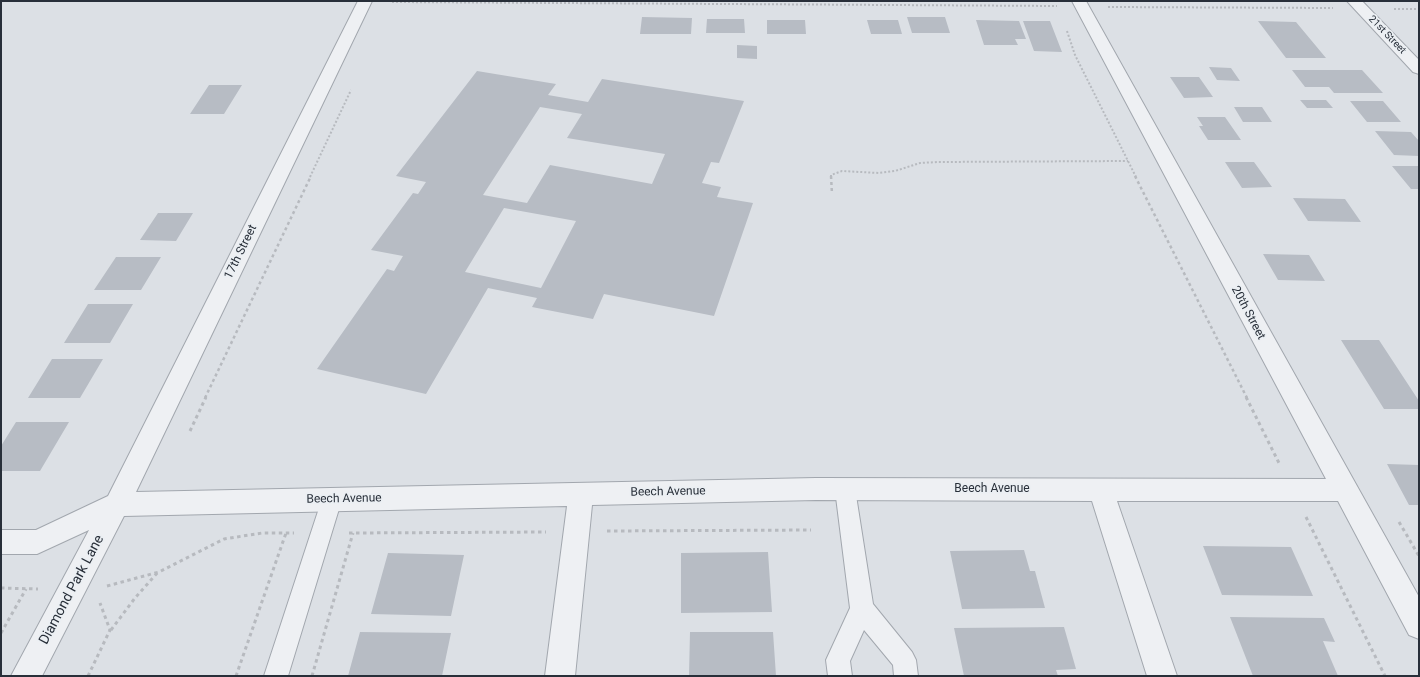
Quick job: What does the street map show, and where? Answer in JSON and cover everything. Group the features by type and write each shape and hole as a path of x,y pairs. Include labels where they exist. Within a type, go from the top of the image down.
{"street":[{"name":"17th Street","path":"117,504 365,1"},
{"name":"20th Street","path":"1080,4 1419,625"},
{"name":"21st Street","path":"1358,5 1419,69"},
{"name":"Beech Avenue","path":"1,542 37,542 117,504 845,489 1344,490"},
{"path":"1101,490 1162,676"},
{"path":"560,676 581,494"},
{"name":"Diamond Park Lane","path":"26,676 117,504"}],"lane":[{"path":"845,489 862,609 904,660 906,676"},
{"path":"276,676 332,499"},
{"path":"840,676 838,660 862,609"}],"path":[{"path":"392,1 1358,5 1419,9"},
{"path":"1065,27 1075,56 1385,676"},
{"path":"190,431 351,88"},
{"path":"832,194 831,176 842,171 879,173 895,171 920,163 938,162 1128,162"},
{"path":"101,588 159,572 224,539 262,533 811,530"},
{"path":"236,676 286,533"},
{"path":"312,676 353,533"},
{"path":"88,676 110,630 135,598 159,572"},
{"path":"1,633 26,589"},
{"path":"97,596 110,630"}],"building":[{"path":"642,17 692,18 691,34 640,34"},
{"path":"907,17 945,17 950,33 912,33"},
{"path":"707,19 744,19 745,33 706,33"},
{"path":"767,20 805,20 806,34 767,34"},
{"path":"867,20 898,20 902,34 871,34"},
{"path":"976,20 1019,21 1026,39 1015,39 1018,45 984,45"},
{"path":"1023,21 1050,21 1062,52 1034,51"},
{"path":"1258,21 1296,22 1326,58 1286,58"},
{"path":"737,45 757,46 757,59 737,58"},
{"path":"1209,67 1231,68 1240,81 1217,80"},
{"path":"1292,70 1362,70 1383,93 1334,93 1329,87 1305,87"},
{"path":"477,71 556,84 548,95 588,102 602,79 744,101 719,163 711,162 702,183 721,187 717,197 753,203 714,316 604,294 593,319 532,307 537,298 488,288 426,394 317,369 387,269 394,271 403,256 371,250 413,193 418,194 426,182 396,176","holes":["540,107 582,114 567,138 665,154 652,184 550,165 527,203 483,195","504,208 576,221 541,288 465,272"]},
{"path":"1170,77 1199,77 1213,97 1184,98"},
{"path":"209,85 242,85 224,114 190,114"},
{"path":"1300,100 1326,100 1333,108 1307,108"},
{"path":"1350,101 1383,101 1401,122 1367,122"},
{"path":"1234,107 1262,107 1272,122 1243,122"},
{"path":"1197,117 1225,117 1241,140 1208,140 1199,126 1203,126"},
{"path":"1375,131 1411,132 1419,141 1419,156 1394,155"},
{"path":"1225,162 1254,162 1272,187 1242,188"},
{"path":"1392,166 1419,166 1419,189 1411,189"},
{"path":"1293,198 1345,199 1361,222 1308,221"},
{"path":"158,213 193,213 176,241 140,240"},
{"path":"1263,254 1309,255 1325,281 1278,280"},
{"path":"116,257 161,257 141,290 94,290"},
{"path":"88,304 133,304 110,343 64,343"},
{"path":"1341,340 1379,340 1419,401 1419,409 1384,409"},
{"path":"52,359 103,359 80,398 28,398"},
{"path":"16,422 69,422 40,471 1,471 1,446"},
{"path":"1387,464 1419,465 1419,505 1409,505"},
{"path":"1203,546 1291,547 1313,596 1222,595"},
{"path":"1024,550 1030,571 1035,571 1045,608 962,609 950,551"},
{"path":"768,552 772,612 681,613 681,553"},
{"path":"388,553 464,555 451,616 371,614"},
{"path":"1230,617 1324,618 1335,642 1323,641 1338,676 1253,676"},
{"path":"1064,627 1076,669 1056,670 1058,676 964,676 954,628"},
{"path":"360,632 451,633 442,676 348,676"},
{"path":"690,632 773,632 776,676 689,676"}]}
